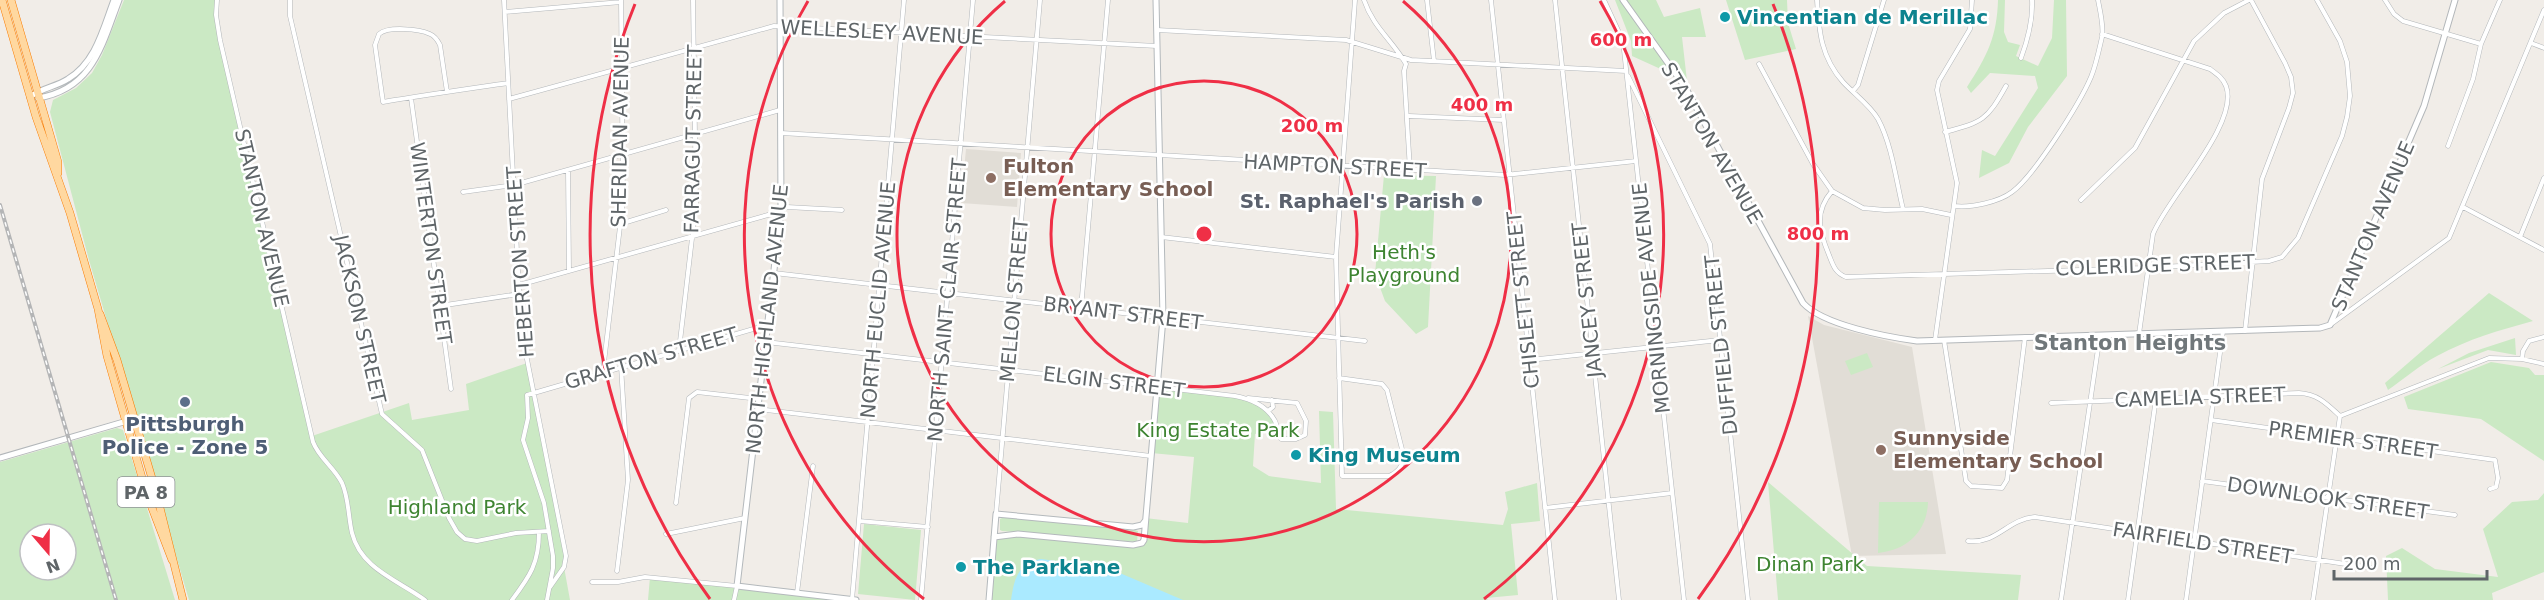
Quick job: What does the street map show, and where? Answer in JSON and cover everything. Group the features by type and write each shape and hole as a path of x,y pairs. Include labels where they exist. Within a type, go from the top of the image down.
{"highway":[{"name":"PA 8","path":"2,0 51,164 58,173"},
{"name":"PA 8","path":"11,0 98,309 108,329 135,419 183,600"},
{"name":"PA 8","path":"98,309 100,331 126,422 157,526 172,560"}],"main road":[{"path":"39,94 66,81 87,63 114,0"},
{"path":"30,97 69,87 88,70 98,54 119,0"},
{"name":"NORTH HIGHLAND AVENUE","path":"737,586 782,210 780,0"},
{"path":"994,537 1018,534 1133,545 1142,543 1144,540 1163,318 1156,0"},
{"name":"STANTON AVENUE","path":"1623,0 1685,87 1793,287 1812,312 1821,317 1880,334 1917,341 2324,328 2330,325 2424,106 2455,0"},
{"path":"0,458 135,419"},
{"path":"996,514 1133,527 1142,525 1145,521"},
{"name":"MELLON STREET","path":"989,600 996,514"},
{"path":"737,586 854,600"}],"street":[{"name":"STANTON AVENUE","path":"217,0 216,15 220,40 311,436 317,452 337,474 343,486 351,531 362,554 384,575 425,600"},
{"name":"JACKSON STREET","path":"290,0 290,16 382,414 422,450 449,519 457,532 465,539 477,541 516,533 539,532"},
{"name":"HEBERTON STREET","path":"504,0 523,341 566,556 566,564 550,587"},
{"name":"FARRAGUT STREET","path":"679,350 696,204 693,0"},
{"name":"NORTH EUCLID AVENUE","path":"854,600 904,0"},
{"name":"NORTH SAINT CLAIR STREET","path":"921,600 973,0"},
{"name":"MELLON STREET","path":"996,514 1040,0"},
{"path":"1081,308 1108,0"},
{"path":"1339,378 1382,384 1387,390 1404,457 1400,468 1389,476 1342,477 1339,378 1339,338 1336,257 1355,0"},
{"path":"1364,0 1374,23 1397,48 1406,64 1404,71 1410,170"},
{"path":"1427,0 1434,61"},
{"name":"CHISLETT STREET","path":"1491,0 1555,600"},
{"name":"JANCEY STREET","path":"1555,0 1619,600"},
{"name":"MORNINGSIDE AVENUE","path":"1604,0 1623,41 1684,600"},
{"path":"1817,0 1819,37 1827,57 1842,81 1877,117 1882,128 1903,209"},
{"path":"1853,92 1858,85 1884,0"},
{"path":"1935,340 1954,206 1956,172 1937,90 1939,81 1970,29 1972,0"},
{"path":"2021,58 2028,39 2032,0"},
{"path":"1954,206 1996,199 2010,194 2021,184 2083,93 2091,75 2103,34 2098,0"},
{"path":"2081,200 2135,148 2194,41 2224,13 2250,0 2285,63 2291,77 2293,93 2262,179 2245,331"},
{"name":"COLERIDGE STREET","path":"1832,191 1821,209 1820,231 1839,274 1846,277 2149,267 2269,261 2282,256 2298,238 2342,136 2350,96 2347,62 2340,41 2317,0"},
{"path":"2385,0 2394,14 2403,21 2481,44"},
{"path":"2448,146 2473,79 2481,44 2500,0"},
{"path":"505,12 621,1"},
{"name":"SHERIDAN AVENUE","path":"603,372 623,201 621,1"},
{"path":"2330,325 2449,238 2544,10"},
{"name":"WELLESLEY AVENUE","path":"509,99 780,26 1157,46"},
{"path":"447,92 440,45 436,38 430,34 391,28 379,34 375,45 383,102 508,83"},
{"path":"1156,30 1351,41 1403,58 1626,72"},
{"path":"2103,34 2210,69 2222,78 2227,88 2228,101 2206,152 2159,219 2153,234 2139,334"},
{"path":"2531,43 2544,48"},
{"path":"1760,64 1813,165 1832,191 1863,208 1932,210 1951,215"},
{"name":"DUFFIELD STREET","path":"1626,72 1710,244 1748,600"},
{"path":"1946,132 1979,122 2007,86"},
{"name":"WINTERTON STREET","path":"411,98 451,388"},
{"path":"463,192 514,185 781,110"},
{"path":"1408,116 1504,120"},
{"name":"HAMPTON STREET","path":"781,133 1509,174 1636,161"},
{"path":"568,170 569,271"},
{"path":"2520,237 2544,178"},
{"path":"519,286 787,207 842,210"},
{"path":"2463,207 2544,250"},
{"path":"620,224 666,210"},
{"path":"1161,237 1336,257"},
{"name":"BRYANT STREET","path":"774,273 1365,340"},
{"path":"439,306 519,294"},
{"name":"GRAFTON STREET","path":"534,391 768,325"},
{"path":"2186,600 2223,331"},
{"path":"2061,600 2100,335"},
{"path":"1944,340 1946,363 1968,484 2005,486 2025,337"},
{"path":"2522,359 2523,351 2529,341 2544,337"},
{"path":"1530,360 1720,340"},
{"name":"ELGIN STREET","path":"766,342 1289,401 1299,404 1306,420 1305,435 1296,439 1281,439 1274,419 1268,411 1248,398"},
{"path":"2313,600 2340,416 2489,358 2522,359 2544,364"},
{"path":"617,571 628,480 621,366"},
{"path":"534,391 527,395 528,416 523,440 544,503 549,531 554,568 547,600"},
{"path":"676,503 689,398 698,392 759,399"},
{"name":"CAMELIA STREET","path":"2051,403 2310,393 2319,397 2340,416"},
{"path":"2128,600 2156,398"},
{"path":"1268,411 1273,407 1272,400"},
{"path":"758,409 1151,456"},
{"name":"PREMIER STREET","path":"2211,420 2495,460 2497,482 2496,487 2490,489"},
{"path":"797,593 813,466"},
{"name":"DOWNLOOK STREET","path":"2202,481 2454,515"},
{"path":"1545,508 1672,493"},
{"path":"666,534 745,517"},
{"name":"FAIRFIELD STREET","path":"1968,541 1980,542 1993,538 2017,521 2035,517 2372,568"},
{"path":"859,521 928,527"},
{"path":"512,600 536,563 539,552 539,532 549,531"},
{"path":"592,582 618,582 645,577 737,586"},
{"name":"NORTH HIGHLAND AVENUE","path":"734,600 737,586"}],"shaded area":[{"name":"Fulton Elementary School","path":"966,149 1021,153 1017,207 961,203"},
{"name":"Sunnyside Elementary School","path":"1808,316 1824,325 1912,347 1946,554 1852,556"}],"green space":[{"name":"Highland Park","path":"124,0 217,0 216,15 312,436 409,403 412,420 469,410 466,384 527,363 566,556 564,567 570,600 189,600 89,260 50,112 53,100 76,88 92,73 102,55"},
{"path":"1615,0 1656,0 1664,17 1700,8 1706,37 1682,37 1687,81 1632,56 1631,41"},
{"path":"1726,0 1787,0 1788,23 1796,49 1745,60"},
{"path":"1998,0 2005,0 2004,32 2008,42 2020,45 2016,56 2038,66 2052,38 2054,0 2066,0 2067,76 2028,127 2009,163 1979,178 1982,150 1995,156 2038,88 2035,76 1990,73 1971,93 1967,87 1990,46 1996,25"},
{"name":"Heth's Playground","path":"1384,175 1436,176 1428,327 1416,334 1385,301 1375,274"},
{"path":"2489,293 2533,321 2484,336 2449,350 2424,364 2388,390 2385,383"},
{"path":"2515,338 2516,355 2488,350 2438,369 2469,353"},
{"path":"1867,353 1873,367 1851,375 1845,361"},
{"path":"2491,362 2529,368 2535,375 2544,375 2544,461 2481,419 2408,409 2404,397"},
{"name":"King Estate Park","path":"1157,387 1248,398 1268,411 1278,429 1255,434 1253,466 1269,476 1321,483 1319,411 1333,412 1336,509 1503,525 1508,509 1505,492 1537,483 1540,521 1511,524 1518,595 1486,598 1488,600 989,600 994,537 1038,536 1142,543 1145,518 1188,523 1194,457 1151,453"},
{"path":"117,428 123,430 175,600 0,600 0,462"},
{"name":"Dinan Park","path":"1768,482 1867,566 2021,575 2018,600 1778,600"},
{"path":"2544,493 2544,572 2492,593 2493,600 2388,600 2386,556 2402,548 2435,569 2498,577 2483,529 2512,502 2538,500"},
{"path":"1879,502 1928,502 1924,522 1913,538 1898,548 1878,553"},
{"path":"1004,517 1132,529 1138,531 1137,542 1002,531 1000,530 1000,519"},
{"path":"864,524 921,530 915,600 858,594"},
{"path":"650,577 856,600 648,600"}],"water":[{"path":"1041,559 1108,568 1183,600 1011,600 1018,573 1027,564"}],"railway":[{"path":"0,205 116,600"}],"place":[{"name":"Vincentian de Merillac","path":"1725,17"},
{"name":"Fulton Elementary School","path":"991,178"},
{"name":"St. Raphael's Parish","path":"1477,201"},
{"name":"Pittsburgh Police - Zone 5","path":"185,402"},
{"name":"Sunnyside Elementary School","path":"1881,450"},
{"name":"King Museum","path":"1296,455"},
{"name":"The Parklane","path":"961,567"}],"district":[{"name":"Stanton Heights","path":"2130,343"}]}
